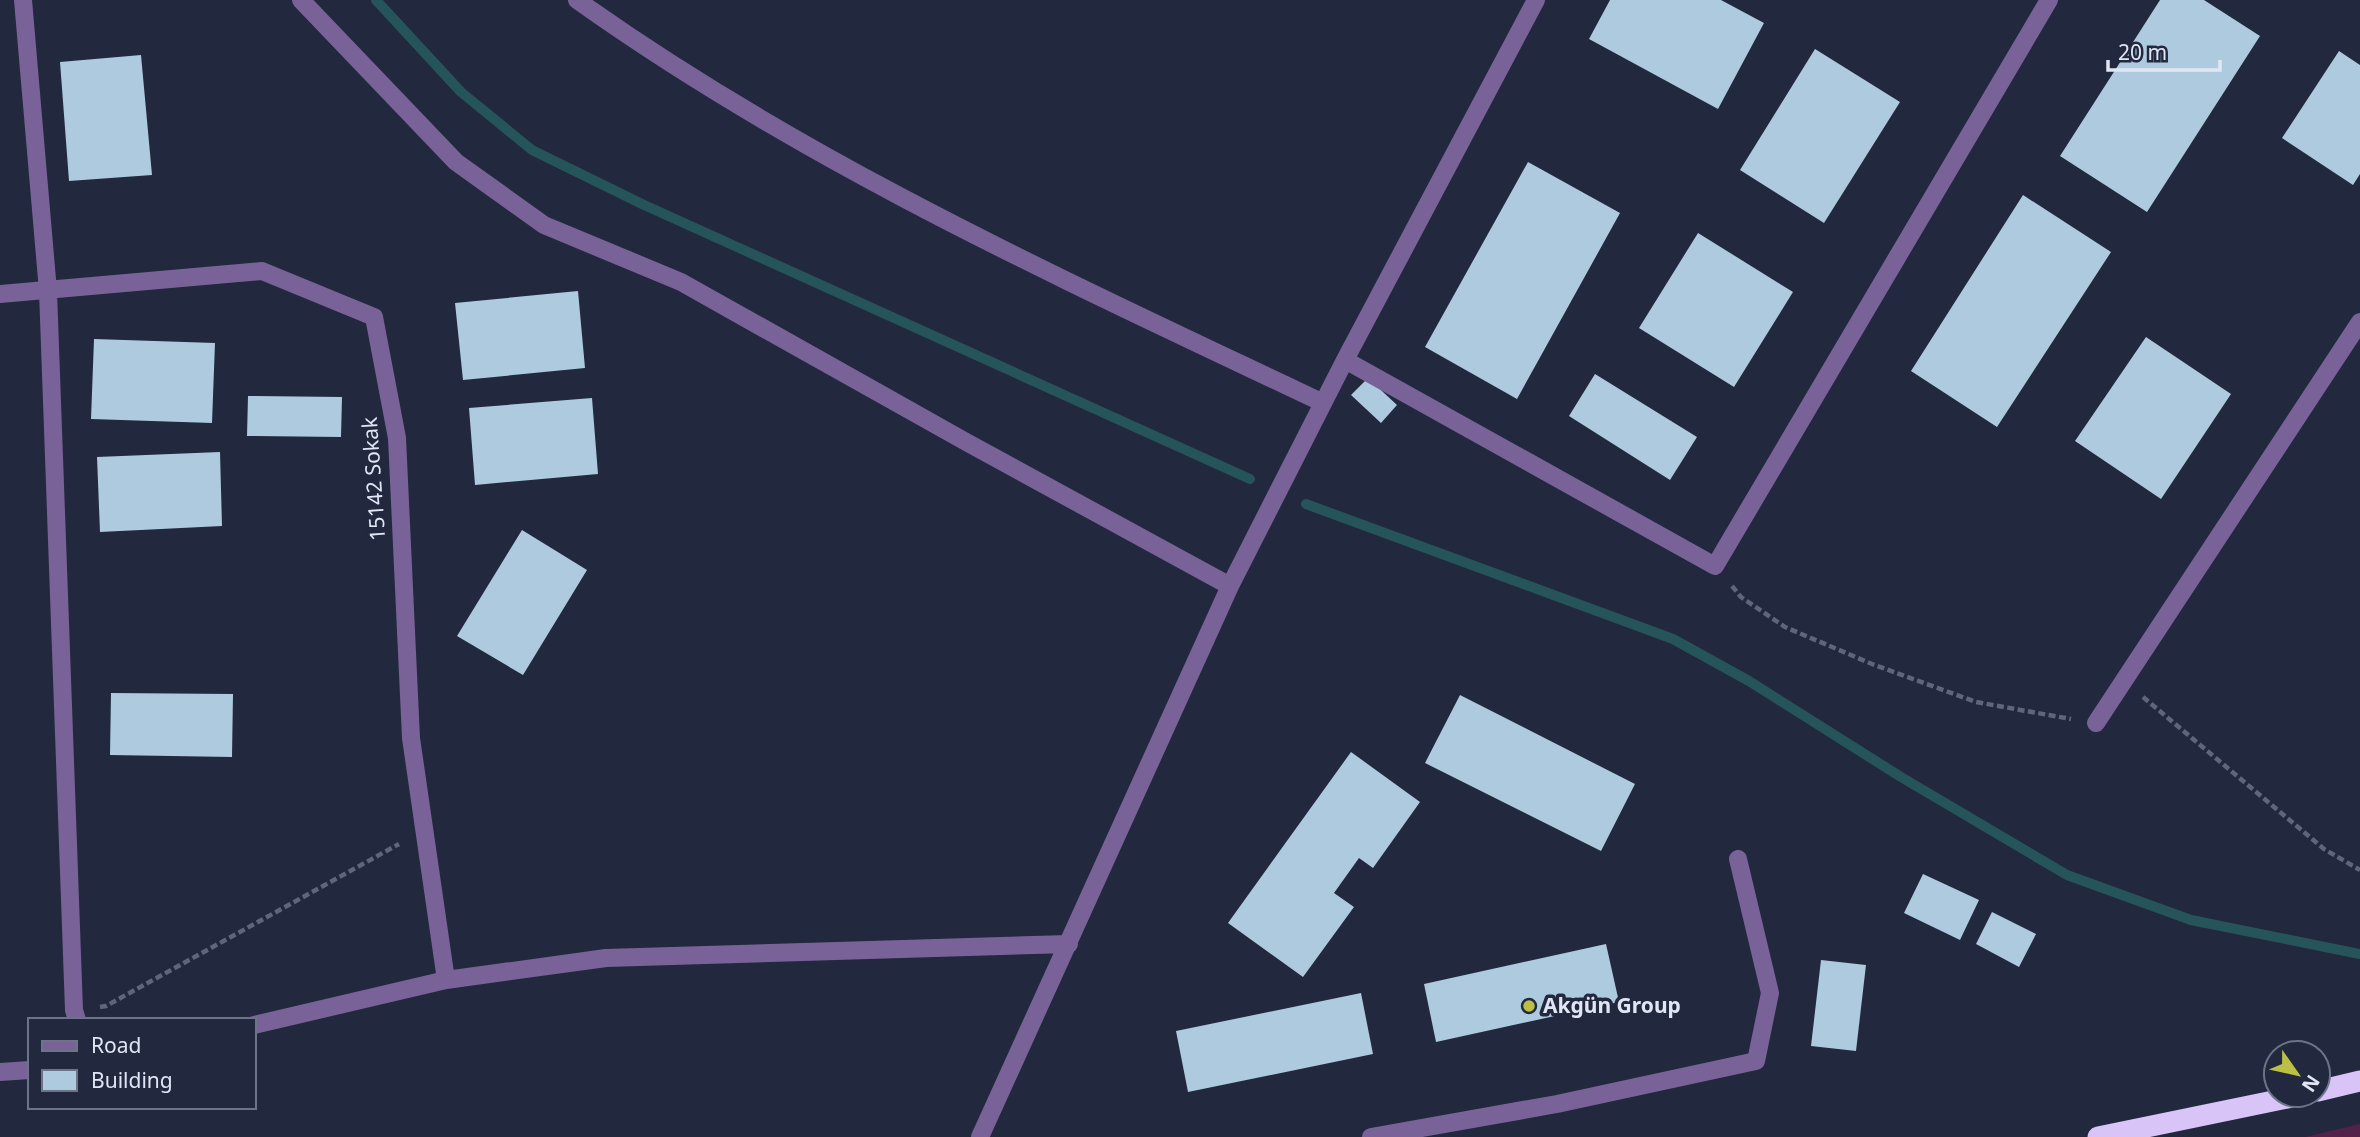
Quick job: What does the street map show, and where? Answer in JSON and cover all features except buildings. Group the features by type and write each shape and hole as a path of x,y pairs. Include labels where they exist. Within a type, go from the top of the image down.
{"highway":[{"path":"2332,1088 2360,1081"},
{"path":"2098,1137 2262,1103"}],"street":[{"path":"23,0 48,291 75,1015"},
{"path":"301,0 456,162 544,225 681,282 1230,586"},
{"path":"577,0 725,98 844,167 939,218 1323,403"},
{"path":"980,1137 1230,586 1345,360 1536,0"},
{"path":"1345,360 1716,566 2049,0"},
{"name":"15142 Sokak","path":"0,294 262,271 374,317 397,438 411,738 446,980"},
{"path":"2096,723 2360,322"},
{"path":"1371,1137 1557,1104 1756,1061 1770,993 1738,859"},
{"path":"256,1025 446,980 606,958 1069,944"},
{"path":"0,1072 28,1070"}],"path":[{"path":"1716,566 1741,597 1785,627 1872,664 1976,702 2096,723"},
{"path":"2124,681 2324,849 2360,870"},
{"path":"75,1015 106,1006 425,830"}],"shaded area":[{"path":"2360,1124 2360,1137 2305,1137"}],"waterway":[{"path":"376,0 461,92 532,150 642,204 1250,479"},
{"path":"1306,504 1673,639 1749,681 1901,777 2067,875 2191,920 2360,954"}],"place":[{"name":"Akgün Group","path":"1529,1006"}]}
